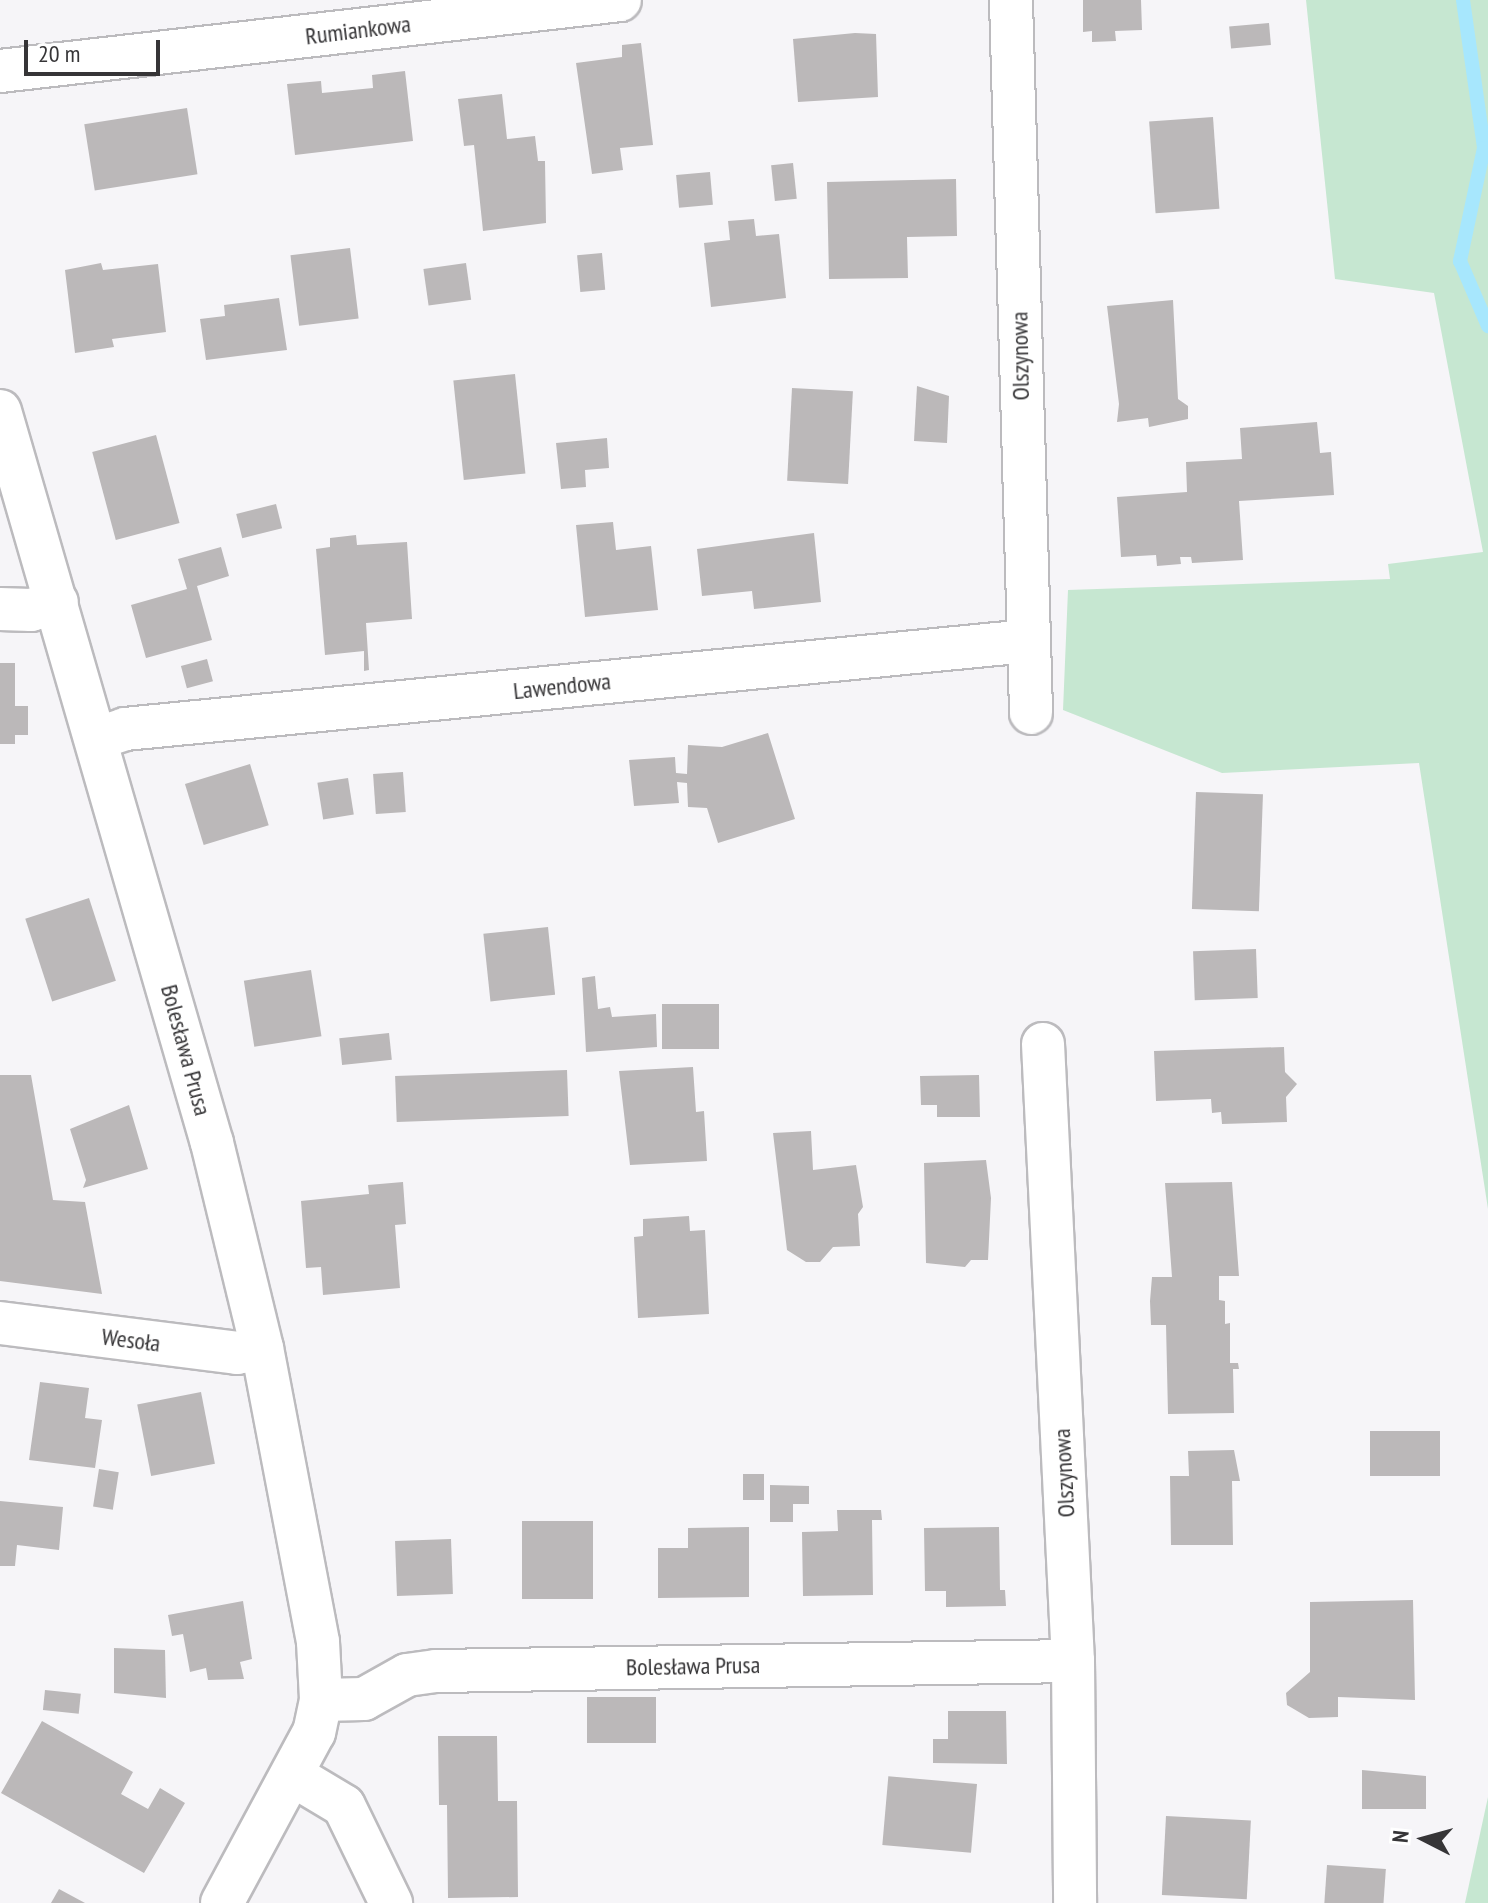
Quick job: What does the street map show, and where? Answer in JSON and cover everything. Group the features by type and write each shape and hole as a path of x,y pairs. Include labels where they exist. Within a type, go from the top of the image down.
{"street":[{"name":"Rumiankowa","path":"0,71 620,0"},
{"name":"Olszynowa","path":"1011,0 1031,713"},
{"name":"Bolesława Prusa","path":"0,411 98,738 212,1143 262,1348 318,1642 321,1700 314,1732 294,1776 222,1903"},
{"path":"0,609 31,610 57,602"},
{"name":"Lawendowa","path":"98,738 125,729 1028,641"},
{"name":"Olszynowa","path":"1043,1044 1073,1661 1075,1903"},
{"name":"Wesoła","path":"0,1323 237,1353 262,1348"},
{"name":"Bolesława Prusa","path":"321,1700 364,1699 407,1675 436,1671 1073,1661"},
{"path":"294,1776 344,1806 391,1903"}],"green space":[{"path":"1306,0 1488,0 1488,1209 1419,763 1222,773 1063,710 1068,590 1390,579 1388,564 1483,552 1434,293 1335,279"},
{"path":"1488,1797 1488,1903 1465,1903"}],"building":[{"path":"1083,0 1141,0 1142,30 1115,31 1116,41 1092,42 1092,31 1083,32"},
{"path":"1269,23 1271,45 1231,48 1229,26"},
{"path":"876,34 878,97 798,102 793,39"},
{"path":"641,43 653,145 620,148 623,170 592,174 576,63 622,57 622,45"},
{"path":"405,71 413,141 295,155 287,84 321,81 322,93 373,88 372,75"},
{"path":"502,94 507,139 535,136 538,161 545,161 546,223 483,231 474,145 464,146 458,99"},
{"path":"187,108 197,174 95,190 84,124"},
{"path":"1213,117 1219,209 1156,213 1149,121"},
{"path":"793,163 797,199 775,201 771,165"},
{"path":"710,172 713,205 679,208 676,175"},
{"path":"956,179 957,236 907,237 908,278 829,279 827,182"},
{"path":"754,219 756,236 779,234 786,298 711,307 704,243 730,240 728,221"},
{"path":"350,248 359,318 299,326 290,255"},
{"path":"602,253 605,290 580,292 577,255"},
{"path":"101,263 103,270 158,264 166,332 112,339 114,347 75,353 65,270"},
{"path":"466,263 471,300 429,306 423,269"},
{"path":"279,298 287,350 206,360 200,319 225,316 224,305"},
{"path":"1173,300 1178,399 1188,406 1188,419 1149,427 1148,418 1117,422 1119,404 1107,306"},
{"path":"515,374 525,473 464,480 453,380"},
{"path":"917,386 949,396 947,443 914,441"},
{"path":"792,388 853,391 848,484 787,481"},
{"path":"1317,422 1320,453 1331,452 1334,495 1239,501 1243,560 1192,563 1191,557 1180,557 1181,564 1157,566 1156,555 1121,557 1117,497 1187,492 1186,462 1242,459 1240,428"},
{"path":"156,435 180,523 116,540 92,452"},
{"path":"607,438 609,468 585,470 586,487 561,489 556,443"},
{"path":"276,504 282,528 242,538 236,514"},
{"path":"613,522 616,550 651,546 658,610 585,617 576,525"},
{"path":"814,533 821,602 754,609 752,591 702,596 697,549"},
{"path":"356,535 357,545 407,542 412,619 366,623 369,670 364,671 364,651 325,655 316,549 330,547 330,538"},
{"path":"221,547 229,576 197,586 212,640 146,658 131,605 187,589 178,559"},
{"path":"207,659 213,681 187,688 181,666"},
{"path":"0,663 15,663 15,706 28,706 28,735 15,735 15,744 0,744"},
{"path":"768,733 795,819 718,843 707,808 688,807 687,783 677,782 679,803 634,806 629,760 675,757 676,773 687,774 688,745 722,747"},
{"path":"250,764 269,825 204,845 185,784"},
{"path":"403,772 406,812 376,814 373,774"},
{"path":"348,778 354,815 323,819 317,783"},
{"path":"1196,792 1263,794 1259,911 1192,909"},
{"path":"89,898 116,981 52,1001 25,919"},
{"path":"548,927 555,995 490,1001 483,934"},
{"path":"1256,949 1258,998 1195,1000 1193,951"},
{"path":"311,970 321,1036 254,1047 244,981"},
{"path":"595,976 598,1009 610,1007 612,1017 656,1014 657,1047 586,1052 582,978"},
{"path":"662,1004 719,1004 719,1049 662,1049"},
{"path":"389,1033 392,1060 342,1065 339,1038"},
{"path":"1284,1047 1285,1072 1297,1084 1286,1097 1287,1122 1222,1124 1221,1112 1212,1113 1211,1099 1156,1101 1154,1051"},
{"path":"693,1067 696,1112 704,1111 707,1161 630,1165 619,1071"},
{"path":"567,1070 569,1116 397,1122 395,1076"},
{"path":"0,1075 31,1075 53,1200 85,1202 102,1294 0,1281"},
{"path":"979,1075 980,1117 937,1117 937,1105 921,1105 920,1076"},
{"path":"129,1105 148,1169 83,1188 86,1180 70,1129"},
{"path":"811,1131 813,1170 856,1165 863,1207 858,1214 860,1246 833,1247 820,1262 806,1262 787,1250 773,1133"},
{"path":"986,1160 991,1198 988,1260 971,1260 965,1267 926,1263 924,1163"},
{"path":"403,1182 406,1224 395,1225 400,1288 323,1295 321,1267 306,1268 301,1201 369,1194 368,1185"},
{"path":"1232,1182 1239,1276 1219,1276 1219,1300 1225,1301 1225,1324 1230,1323 1230,1363 1238,1363 1239,1369 1233,1369 1234,1413 1168,1414 1166,1325 1151,1325 1150,1301 1152,1277 1172,1277 1165,1183"},
{"path":"689,1216 690,1231 705,1230 709,1314 638,1318 634,1237 643,1236 643,1219"},
{"path":"40,1382 89,1388 85,1418 102,1420 95,1468 29,1460"},
{"path":"201,1392 215,1464 151,1476 137,1404"},
{"path":"1370,1431 1440,1431 1440,1476 1370,1476"},
{"path":"1234,1450 1240,1481 1232,1481 1233,1545 1171,1545 1170,1476 1189,1476 1188,1451"},
{"path":"99,1469 119,1472 113,1510 93,1507"},
{"path":"743,1474 764,1474 764,1500 743,1500"},
{"path":"770,1485 809,1486 809,1504 793,1504 793,1522 770,1522"},
{"path":"0,1501 63,1507 59,1550 17,1545 15,1566 0,1566"},
{"path":"837,1510 881,1510 882,1520 872,1520 873,1595 803,1596 802,1532 838,1531"},
{"path":"522,1521 593,1521 593,1599 522,1599"},
{"path":"749,1527 749,1597 658,1598 658,1548 688,1548 688,1528"},
{"path":"999,1527 1000,1590 1005,1590 1006,1606 946,1607 946,1591 925,1591 924,1528"},
{"path":"451,1539 453,1594 397,1596 395,1541"},
{"path":"1413,1600 1415,1700 1338,1697 1338,1717 1309,1718 1287,1705 1286,1693 1310,1672 1310,1602"},
{"path":"243,1601 252,1659 240,1662 244,1679 208,1680 206,1668 190,1672 183,1634 172,1636 168,1615"},
{"path":"114,1648 165,1650 166,1698 114,1693"},
{"path":"45,1690 81,1694 79,1714 43,1710"},
{"path":"587,1697 656,1697 656,1743 587,1743"},
{"path":"948,1711 1006,1711 1007,1764 933,1763 933,1739 948,1739"},
{"path":"42,1721 133,1772 121,1794 148,1809 160,1788 185,1803 144,1873 1,1793"},
{"path":"438,1736 497,1736 498,1801 517,1801 518,1897 448,1898 447,1805 439,1805"},
{"path":"1362,1770 1426,1776 1426,1809 1362,1809"},
{"path":"888,1776 977,1784 971,1853 882,1845"},
{"path":"1166,1816 1251,1820 1247,1899 1162,1895"},
{"path":"1327,1865 1386,1869 1383,1903 1324,1903"},
{"path":"59,1889 85,1903 51,1903"}],"waterway":[{"path":"1463,0 1484,148 1460,261 1488,326"}]}
